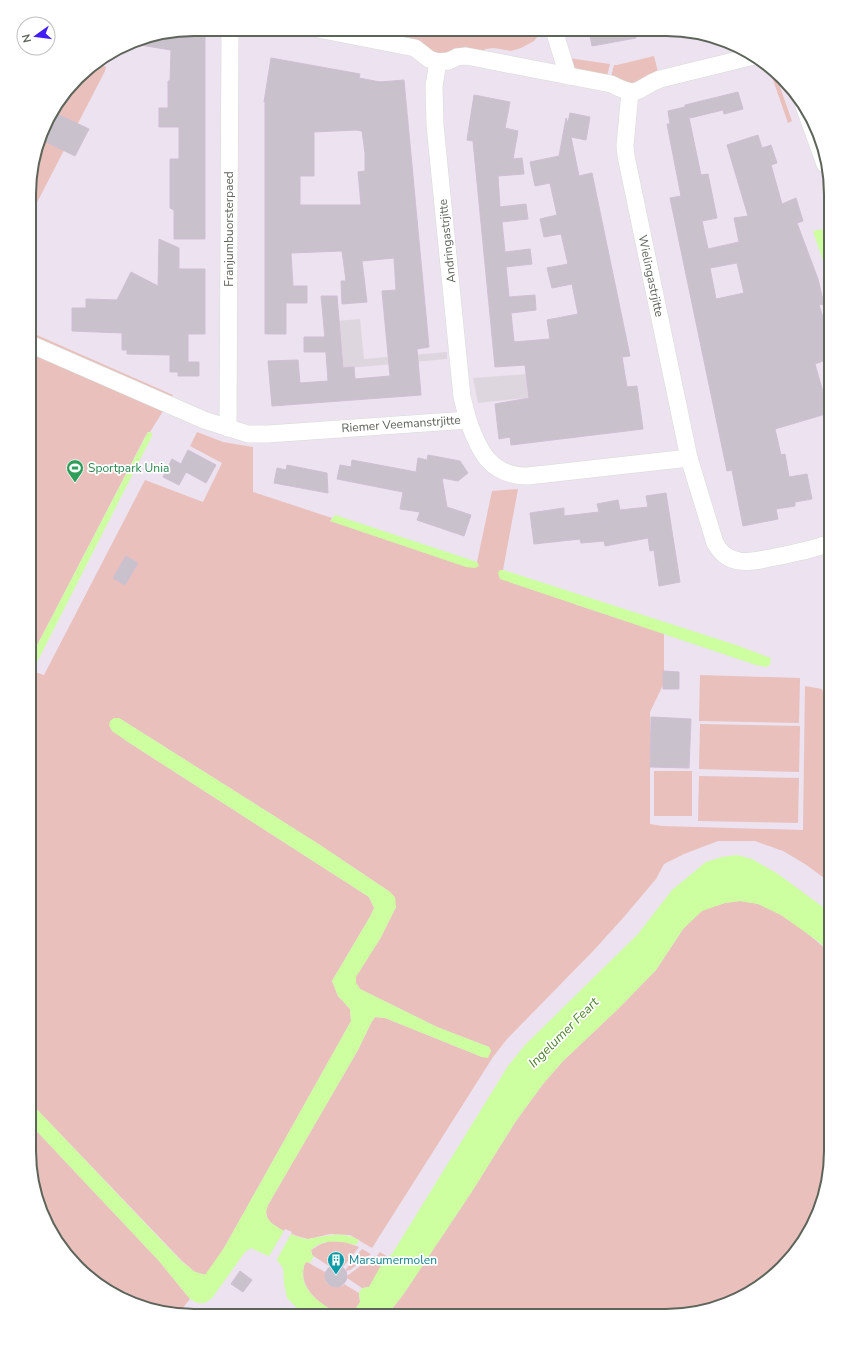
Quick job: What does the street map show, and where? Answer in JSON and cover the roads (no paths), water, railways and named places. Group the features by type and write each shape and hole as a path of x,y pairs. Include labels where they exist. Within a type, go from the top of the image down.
{"street":[{"name":"Franjumbuorsterpaed","path":"228,428 230,36"},
{"path":"354,36 415,48 438,62 449,61 457,57 466,56 611,84 624,91 630,92 645,88 651,83 660,79 746,58"},
{"path":"556,36 568,76"},
{"name":"Andringastrjitte","path":"438,62 434,86 435,125 462,397 468,420"},
{"name":"Wielingastrjitte","path":"630,92 625,146 626,156 689,458"},
{"name":"Riemer Veemanstrjitte","path":"36,347 204,420 248,434 268,434 468,420 473,435 490,462 498,470 518,476 535,476 689,458"},
{"path":"689,458 715,543 720,552 729,558 740,562 751,562 805,552 824,545"}],"water":[{"path":"822,229 824,235 824,263 823,261 813,231"},
{"path":"148,432 152,433 152,436 36,664 36,647"},
{"path":"335,515 477,562 479,566 475,568 466,567 330,521"},
{"path":"500,570 736,645 771,658 770,665 766,667 756,665 500,579 498,573"},
{"path":"114,718 119,718 320,845 390,892 395,897 396,907 380,939 356,977 356,983 360,989 437,1027 489,1047 491,1051 488,1058 482,1057 385,1018 375,1017 371,1023 358,1050 268,1205 266,1212 269,1221 274,1225 291,1234 303,1238 309,1239 330,1235 340,1235 349,1236 359,1240 356,1245 344,1242 327,1242 316,1246 311,1250 312,1255 314,1256 310,1263 305,1263 303,1279 306,1286 315,1298 330,1309 298,1309 287,1298 283,1268 277,1260 251,1248 245,1252 212,1298 205,1303 198,1303 190,1299 159,1261 36,1130 36,1108 181,1261 195,1272 205,1275 224,1248 351,1021 350,1009 338,996 332,981 374,908 369,897 112,731 109,725 110,721"},
{"name":"Ingelumer Feart","path":"737,855 752,859 778,874 824,908 824,947 781,915 758,904 740,901 725,903 702,911 683,929 656,970 619,1008 562,1062 543,1084 516,1121 471,1193 403,1295 392,1309 356,1309 360,1302 359,1293 362,1288 369,1287 382,1264 392,1254 508,1066 525,1045 638,934 672,890 706,862 722,857"}],"place":[{"name":"Sportpark Unia","path":"75,483"},
{"name":"Marsumermolen","path":"336,1275"}]}
